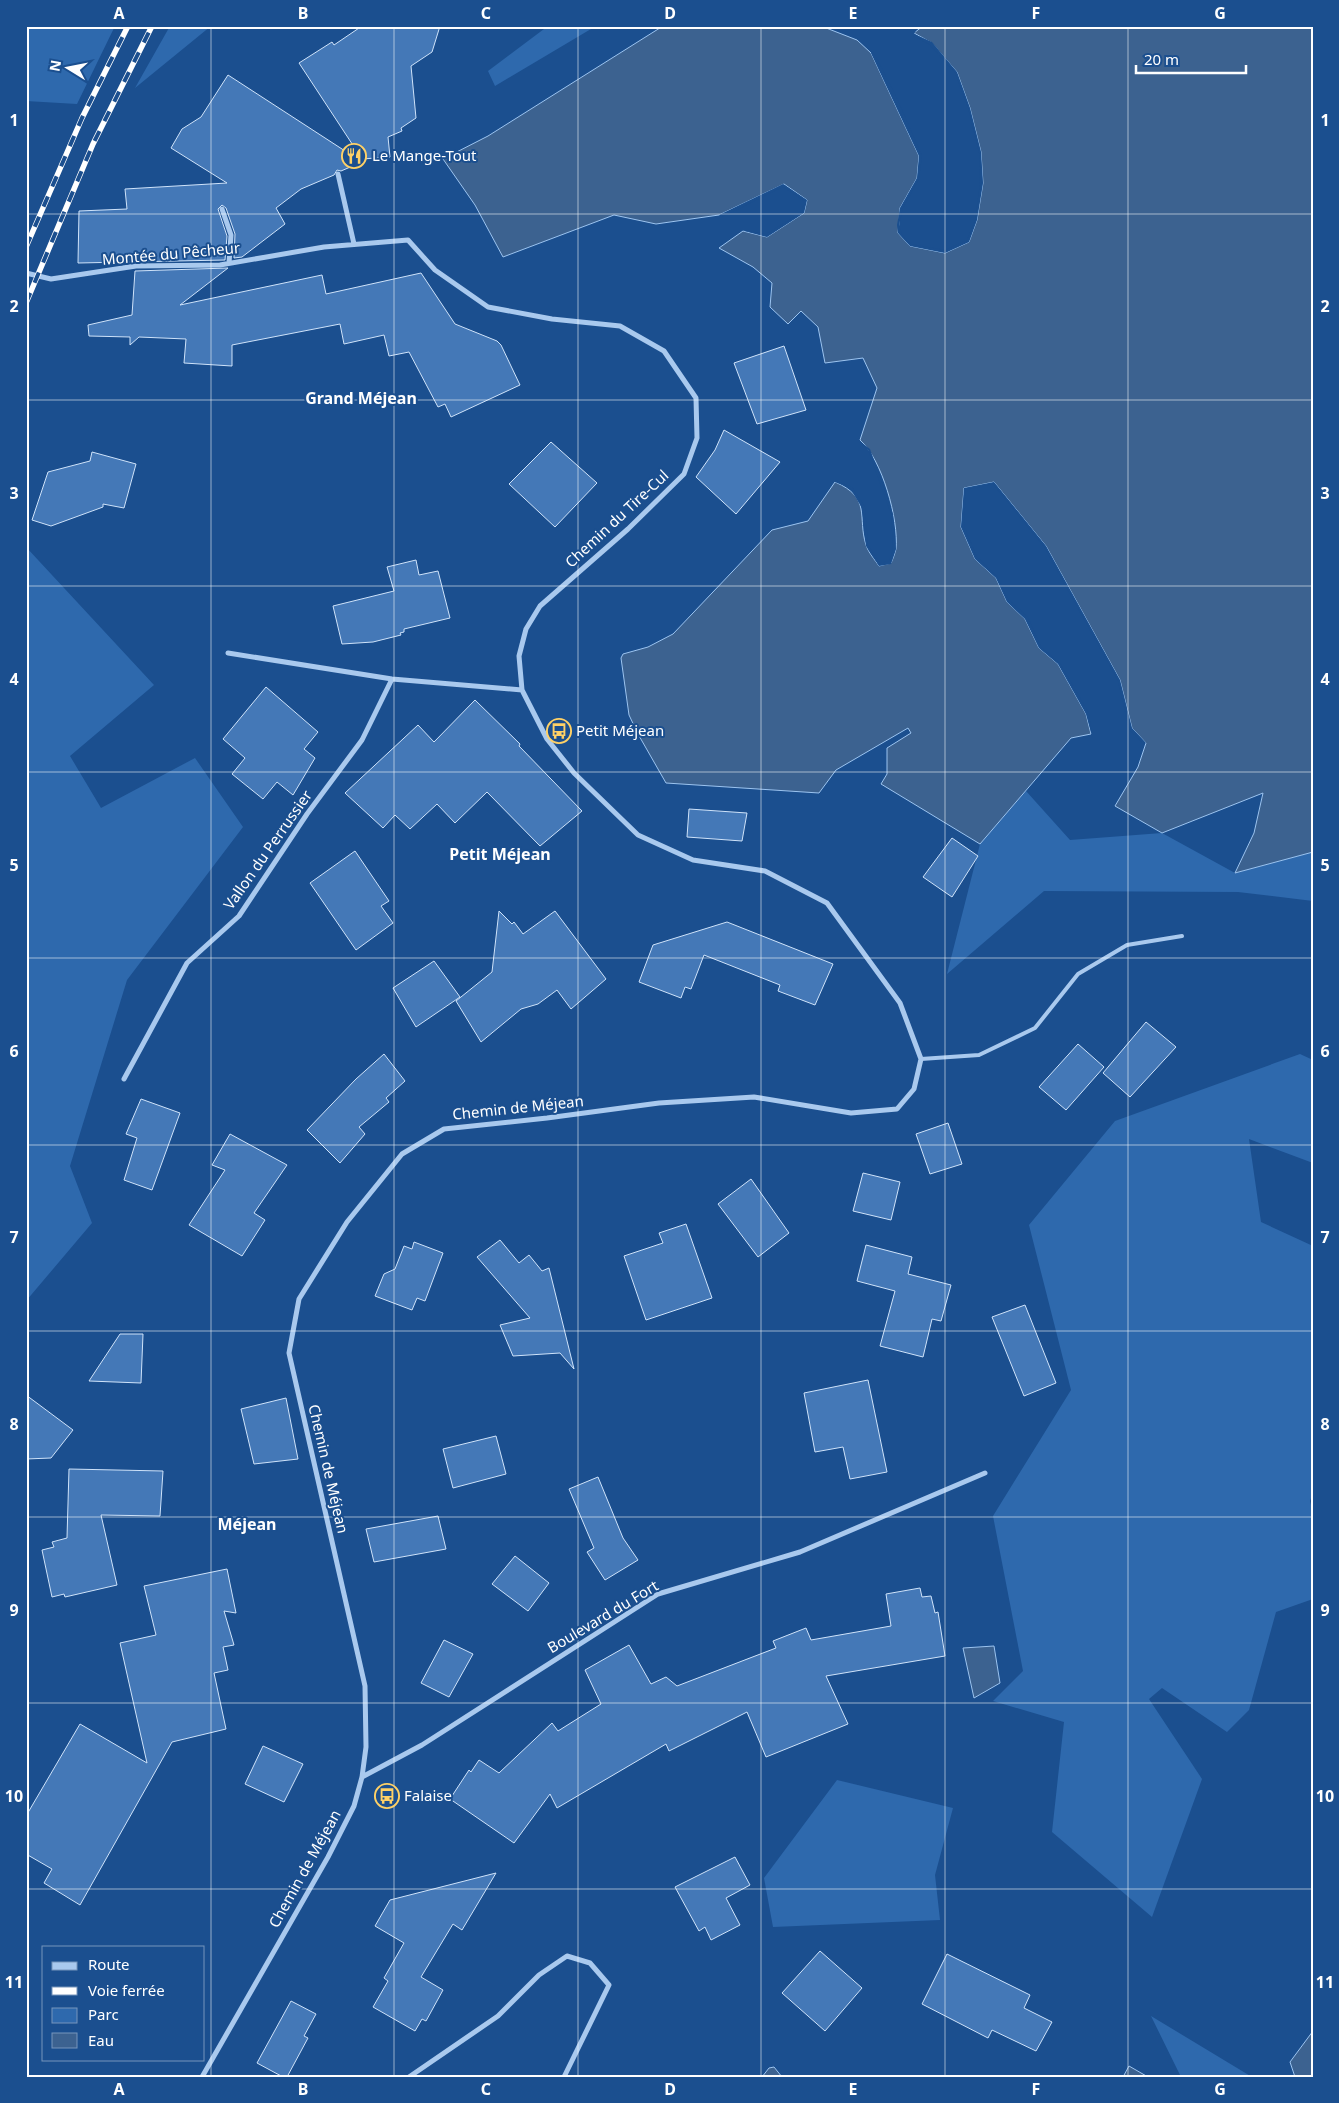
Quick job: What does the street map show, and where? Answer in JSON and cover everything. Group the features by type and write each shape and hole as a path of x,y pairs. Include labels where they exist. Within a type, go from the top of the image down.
{"street":[{"path":"338,174 354,244"},
{"path":"222,209 231,235 229,263"},
{"name":"Montée du Pêcheur","path":"26,273 51,279 136,266 229,263 324,247 408,240"},
{"name":"Chemin du Tire-Cul","path":"408,240 435,270 488,307 552,319 620,326 664,352 696,398 697,438 684,474 628,529 540,606 526,629 519,656 522,690"},
{"path":"228,653 392,679 522,690 547,739 574,773 638,835 694,860 765,871 826,903 900,1003 921,1059"},
{"name":"Vallon du Perrussier","path":"124,1079 187,963 239,916 307,814 362,740 392,679"},
{"name":"Chemin de Méjean","path":"202,2077 328,1857 354,1806 362,1777 366,1747 365,1686 289,1354 299,1299 347,1222 402,1154 444,1129 659,1103 754,1098 851,1113 897,1109 914,1089 921,1059"},
{"name":"Boulevard du Fort","path":"362,1777 422,1745 658,1594 800,1552 985,1473"},
{"path":"409,2077 498,2016 539,1975 567,1956 590,1963 609,1985 564,2077"}],"lane":[{"path":"921,1059 979,1055 1035,1028 1078,974 1127,946 1182,936"}],"green space":[{"path":"26,26 115,26 77,104 26,101"},
{"path":"170,26 211,26 135,88"},
{"path":"548,26 596,26 495,86 488,71"},
{"path":"26,547 154,685 70,756 101,808 195,758 243,827 127,980 70,1166 92,1223 26,1301"},
{"path":"1026,791 1070,840 1162,833 1235,873 1313,852 1313,901 1238,892 1044,891 947,974 980,844"},
{"path":"1300,1054 1313,1060 1313,1163 1249,1139 1261,1222 1313,1246 1313,1493 1310,1501 1313,1513 1313,1599 1276,1612 1249,1710 1227,1732 1162,1688 1149,1699 1202,1779 1152,1917 1052,1832 1064,1722 993,1701 1023,1671 993,1516 1071,1390 1029,1225 1115,1121"},
{"path":"837,1780 953,1808 935,1875 940,1920 773,1927 764,1878"},
{"path":"1151,2016 1252,2077 1181,2077"}],"water":[{"path":"663,26 821,26 857,40 871,53 919,156 917,178 900,208 898,233 910,246 945,253 969,242 977,220 983,183 981,152 970,108 957,72 932,43 914,33 923,26 1313,26 1313,852 1235,873 1254,833 1263,793 1162,833 1115,806 1138,767 1146,743 1132,728 1120,680 1046,546 994,482 964,488 961,527 975,559 996,578 1007,602 1025,619 1039,648 1058,664 1086,714 1091,734 1071,738 980,844 881,784 887,774 887,748 911,733 908,728 836,770 819,793 666,783 629,715 621,658 623,654 648,647 673,634 772,530 808,521 835,482 847,488 859,502 866,545 879,566 891,563 896,549 896,537 892,507 882,475 868,449 860,440 877,388 863,358 825,363 818,327 801,311 788,324 770,307 772,283 753,267 719,248 743,231 767,237 804,213 807,200 784,184 719,215 656,224 614,215 503,257 475,205 443,159 488,136"},
{"path":"994,1646 1000,1683 974,1698 963,1648"},
{"path":"1313,2031 1313,2077 1295,2077 1290,2062"},
{"path":"1129,2066 1148,2077 1123,2077"},
{"path":"774,2067 782,2077 762,2077 769,2068"}],"pier":[{"path":"914,29 917,29 914,34 932,42 957,72 970,108 981,152 983,183 977,220 969,242 945,253 910,246 898,233 897,225 900,208 917,178 919,156 871,53 873,51 896,96 922,156 919,179 903,208 899,225 903,237 911,244 945,250 967,240 975,220 980,183 979,153 968,108 955,73 930,45 912,35"},
{"path":"783,184 807,200 804,213 767,237 741,230 766,234 802,212 804,201 783,187 722,217 719,215"},
{"path":"858,440 870,449 893,514 896,549 891,564 879,566 866,546 862,508 850,488 835,482 835,480 852,487 865,507 868,545 880,563 889,561 893,549 891,514 868,450"},
{"path":"994,482 1046,546 1120,680 1132,728 1146,743 1143,744 1129,729 1118,681 1044,547 993,484 966,490 964,526 977,557 997,576 1009,600 1028,617 1041,647 1060,663 1089,713 1092,736 1086,714 1058,664 1039,648 1025,619 1007,602 996,578 975,559 961,527 964,488"}],"building":[{"path":"362,26 440,26 432,52 411,66 416,118 401,128 402,131 388,137 390,157 362,159 299,63 332,42 334,45"},
{"path":"228,75 362,162 341,171 337,170 334,175 301,189 276,208 285,224 242,257 234,258 235,234 226,208 222,205 218,209 227,236 225,260 78,263 79,211 127,209 125,189 227,183 171,148 182,129 201,117"},
{"path":"228,268 180,305 322,275 326,294 421,273 455,324 497,341 501,345 520,385 451,417 445,404 438,407 409,352 389,356 384,335 344,344 340,324 232,345 232,366 184,363 186,339 139,337 130,345 130,337 89,336 88,325 132,315 135,271"},
{"path":"784,346 806,410 757,424 734,363"},
{"path":"724,430 780,462 736,514 696,477 715,450"},
{"path":"551,442 597,483 555,527 509,484"},
{"path":"92,452 136,464 124,508 103,504 103,507 51,526 32,520 48,472 90,461"},
{"path":"416,560 419,575 438,571 450,618 404,629 404,632 400,633 401,635 373,642 342,644 333,606 394,591 387,567"},
{"path":"266,687 318,732 304,749 315,758 293,795 277,782 263,799 232,774 245,758 223,739"},
{"path":"475,700 520,744 519,746 582,811 540,846 487,792 455,823 437,804 410,829 395,815 383,828 345,793 418,725 434,742"},
{"path":"689,809 747,813 742,841 687,837"},
{"path":"952,838 978,856 952,897 923,877"},
{"path":"355,851 389,901 381,906 393,923 356,950 310,883"},
{"path":"499,911 512,924 514,922 523,934 555,911 606,979 571,1009 557,990 538,1004 521,1009 481,1042 456,1001 492,972"},
{"path":"727,922 833,964 815,1005 778,991 780,985 704,955 691,989 685,987 681,998 639,982 653,945"},
{"path":"434,961 460,997 416,1027 393,988"},
{"path":"1146,1022 1176,1047 1130,1097 1103,1073"},
{"path":"1078,1044 1104,1067 1066,1110 1039,1087"},
{"path":"384,1054 405,1081 386,1098 389,1102 359,1127 365,1134 340,1163 307,1130 356,1079"},
{"path":"141,1099 180,1113 152,1190 124,1180 137,1138 126,1134"},
{"path":"948,1123 962,1164 930,1174 916,1134"},
{"path":"230,1134 287,1165 254,1213 265,1220 242,1256 189,1225 225,1170 212,1165"},
{"path":"863,1173 900,1182 891,1220 853,1211"},
{"path":"751,1179 789,1233 758,1257 718,1204"},
{"path":"686,1224 712,1298 646,1320 624,1256 663,1243 659,1233"},
{"path":"500,1240 519,1263 529,1255 542,1271 549,1268 574,1369 560,1353 513,1356 500,1325 530,1318 477,1257"},
{"path":"414,1242 443,1253 425,1301 417,1298 412,1310 375,1296 384,1274 395,1269 404,1246 412,1249"},
{"path":"866,1245 912,1257 908,1274 951,1285 941,1321 932,1319 923,1357 880,1346 895,1291 857,1281"},
{"path":"1025,1305 1056,1383 1024,1396 992,1317"},
{"path":"120,1334 143,1334 141,1383 89,1381"},
{"path":"868,1380 887,1472 850,1479 843,1447 815,1452 804,1393"},
{"path":"26,1395 73,1430 51,1458 26,1459"},
{"path":"286,1398 298,1459 254,1464 241,1409"},
{"path":"496,1436 506,1474 453,1488 443,1449"},
{"path":"69,1469 163,1471 160,1516 101,1515 117,1585 65,1597 64,1594 52,1597 42,1550 54,1547 52,1542 67,1538"},
{"path":"598,1477 623,1538 638,1560 605,1580 587,1552 594,1548 569,1489"},
{"path":"438,1516 446,1549 374,1562 366,1529"},
{"path":"515,1556 549,1583 528,1611 492,1584"},
{"path":"227,1569 236,1613 224,1611 234,1645 223,1647 228,1670 214,1673 226,1729 172,1742 80,1905 44,1883 52,1869 26,1854 26,1816 80,1724 147,1763 120,1643 156,1635 144,1586"},
{"path":"920,1588 922,1597 931,1596 935,1613 938,1612 945,1656 826,1676 848,1724 766,1757 747,1712 669,1751 666,1744 557,1808 550,1794 514,1843 450,1799 469,1770 471,1772 479,1760 499,1773 552,1723 558,1731 601,1704 585,1670 629,1645 651,1684 666,1677 677,1686 776,1648 773,1641 806,1628 811,1640 891,1626 886,1594"},
{"path":"444,1640 473,1654 449,1697 421,1683"},
{"path":"263,1746 303,1764 284,1802 245,1784"},
{"path":"735,1857 750,1885 726,1898 740,1925 711,1940 705,1927 699,1931 675,1887"},
{"path":"496,1873 462,1930 453,1924 421,1977 443,1990 426,2021 422,2019 415,2031 373,2007 388,1981 384,1978 404,1943 375,1926 390,1900"},
{"path":"820,1951 862,1988 825,2031 782,1993"},
{"path":"947,1954 1030,1995 1024,2008 1052,2022 1036,2051 992,2030 988,2038 922,2004"},
{"path":"291,2001 316,2014 304,2036 308,2038 287,2077 283,2077 257,2063"}],"railway":[{"path":"26,247 82,118 128,26"},
{"path":"26,303 93,144 152,26"}],"place":[{"name":"Le Mange-Tout","path":"354,156"},
{"name":"Petit Méjean","path":"559,731"},
{"name":"Falaise","path":"387,1796"}],"district":[{"name":"Grand Méjean","path":"361,398"},
{"name":"Petit Méjean","path":"500,854"},
{"name":"Méjean","path":"247,1524"}]}
